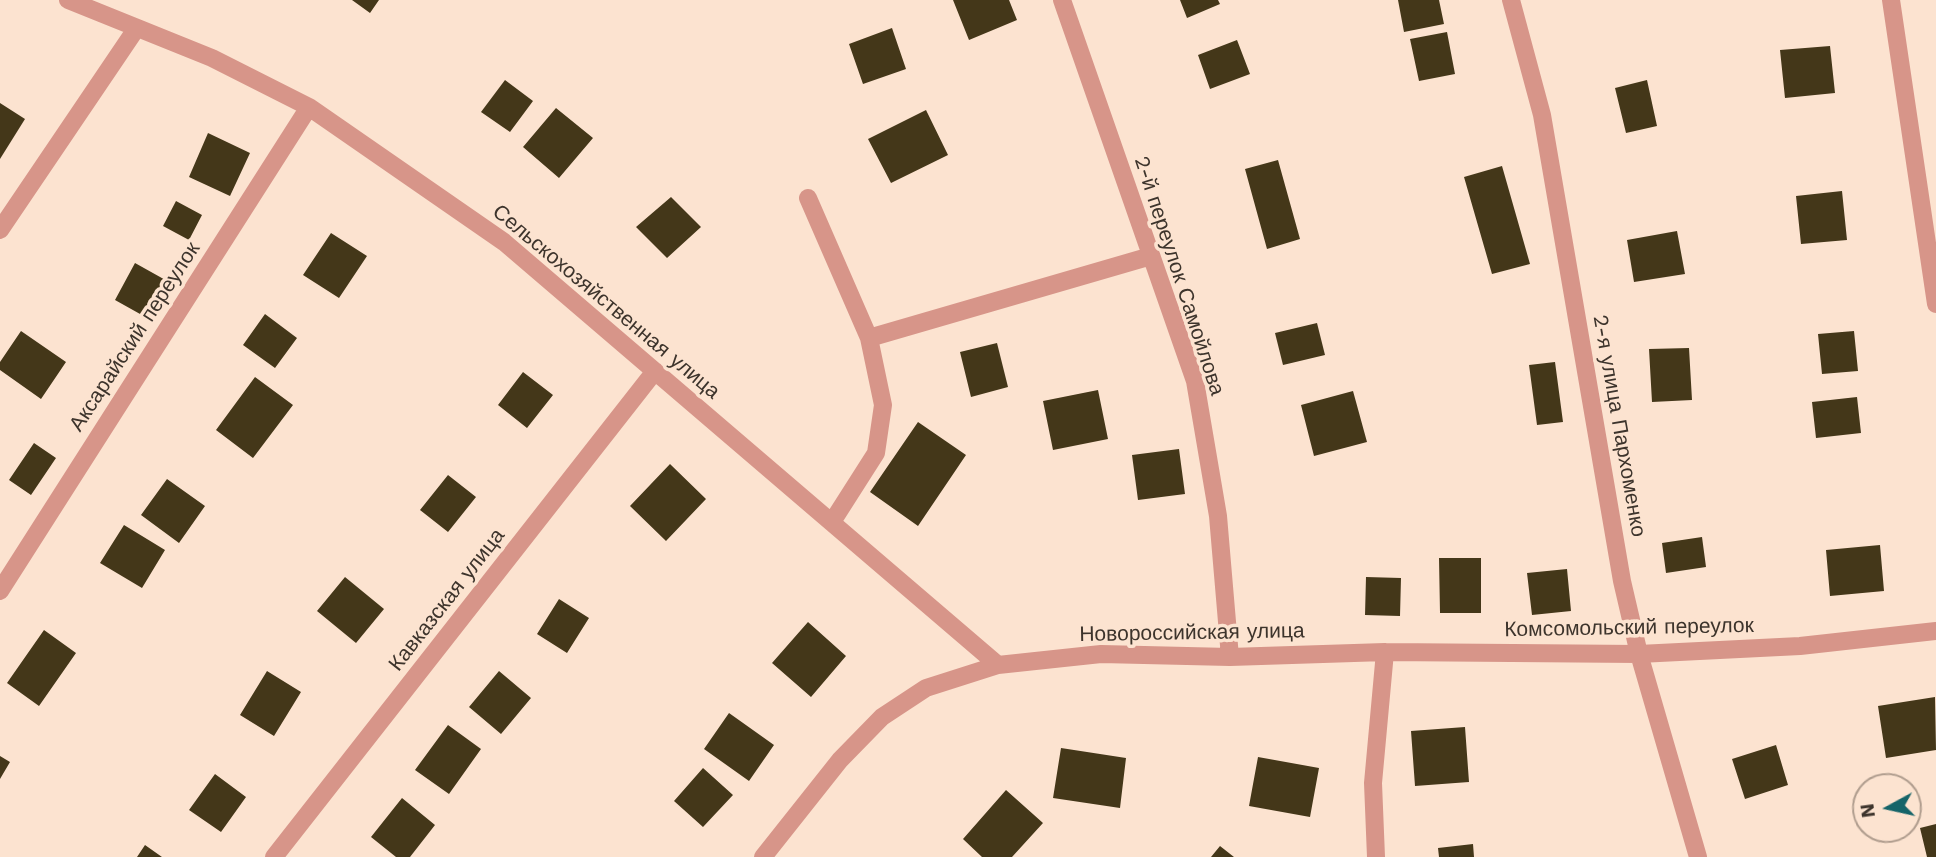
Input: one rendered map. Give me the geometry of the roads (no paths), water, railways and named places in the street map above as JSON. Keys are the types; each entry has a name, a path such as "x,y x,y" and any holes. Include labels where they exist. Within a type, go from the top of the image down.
{"street":[{"name":"Сельскохозяйственная улица","path":"68,0 212,58 309,107 505,242 998,665"},
{"name":"2-й переулок Самойлова","path":"1062,0 1195,381 1217,516 1230,657"},
{"name":"2-я улица Пархоменко","path":"1511,0 1542,115 1622,581 1639,654 1698,857"},
{"path":"1891,0 1936,304"},
{"path":"0,230 136,29"},
{"name":"Аксарайский переулок","path":"0,591 309,107"},
{"path":"808,198 869,338 883,405 876,453 832,522"},
{"path":"869,338 1152,256"},
{"name":"Кавказская улица","path":"274,857 655,371"},
{"name":"Комсомольский переулок","path":"1321,654 1639,654 1800,646 1936,631"},
{"path":"1376,857 1373,783 1385,652"},
{"name":"Новороссийская улица","path":"763,857 840,760 882,717 926,688 998,665 1101,654 1230,657 1321,654"}]}
